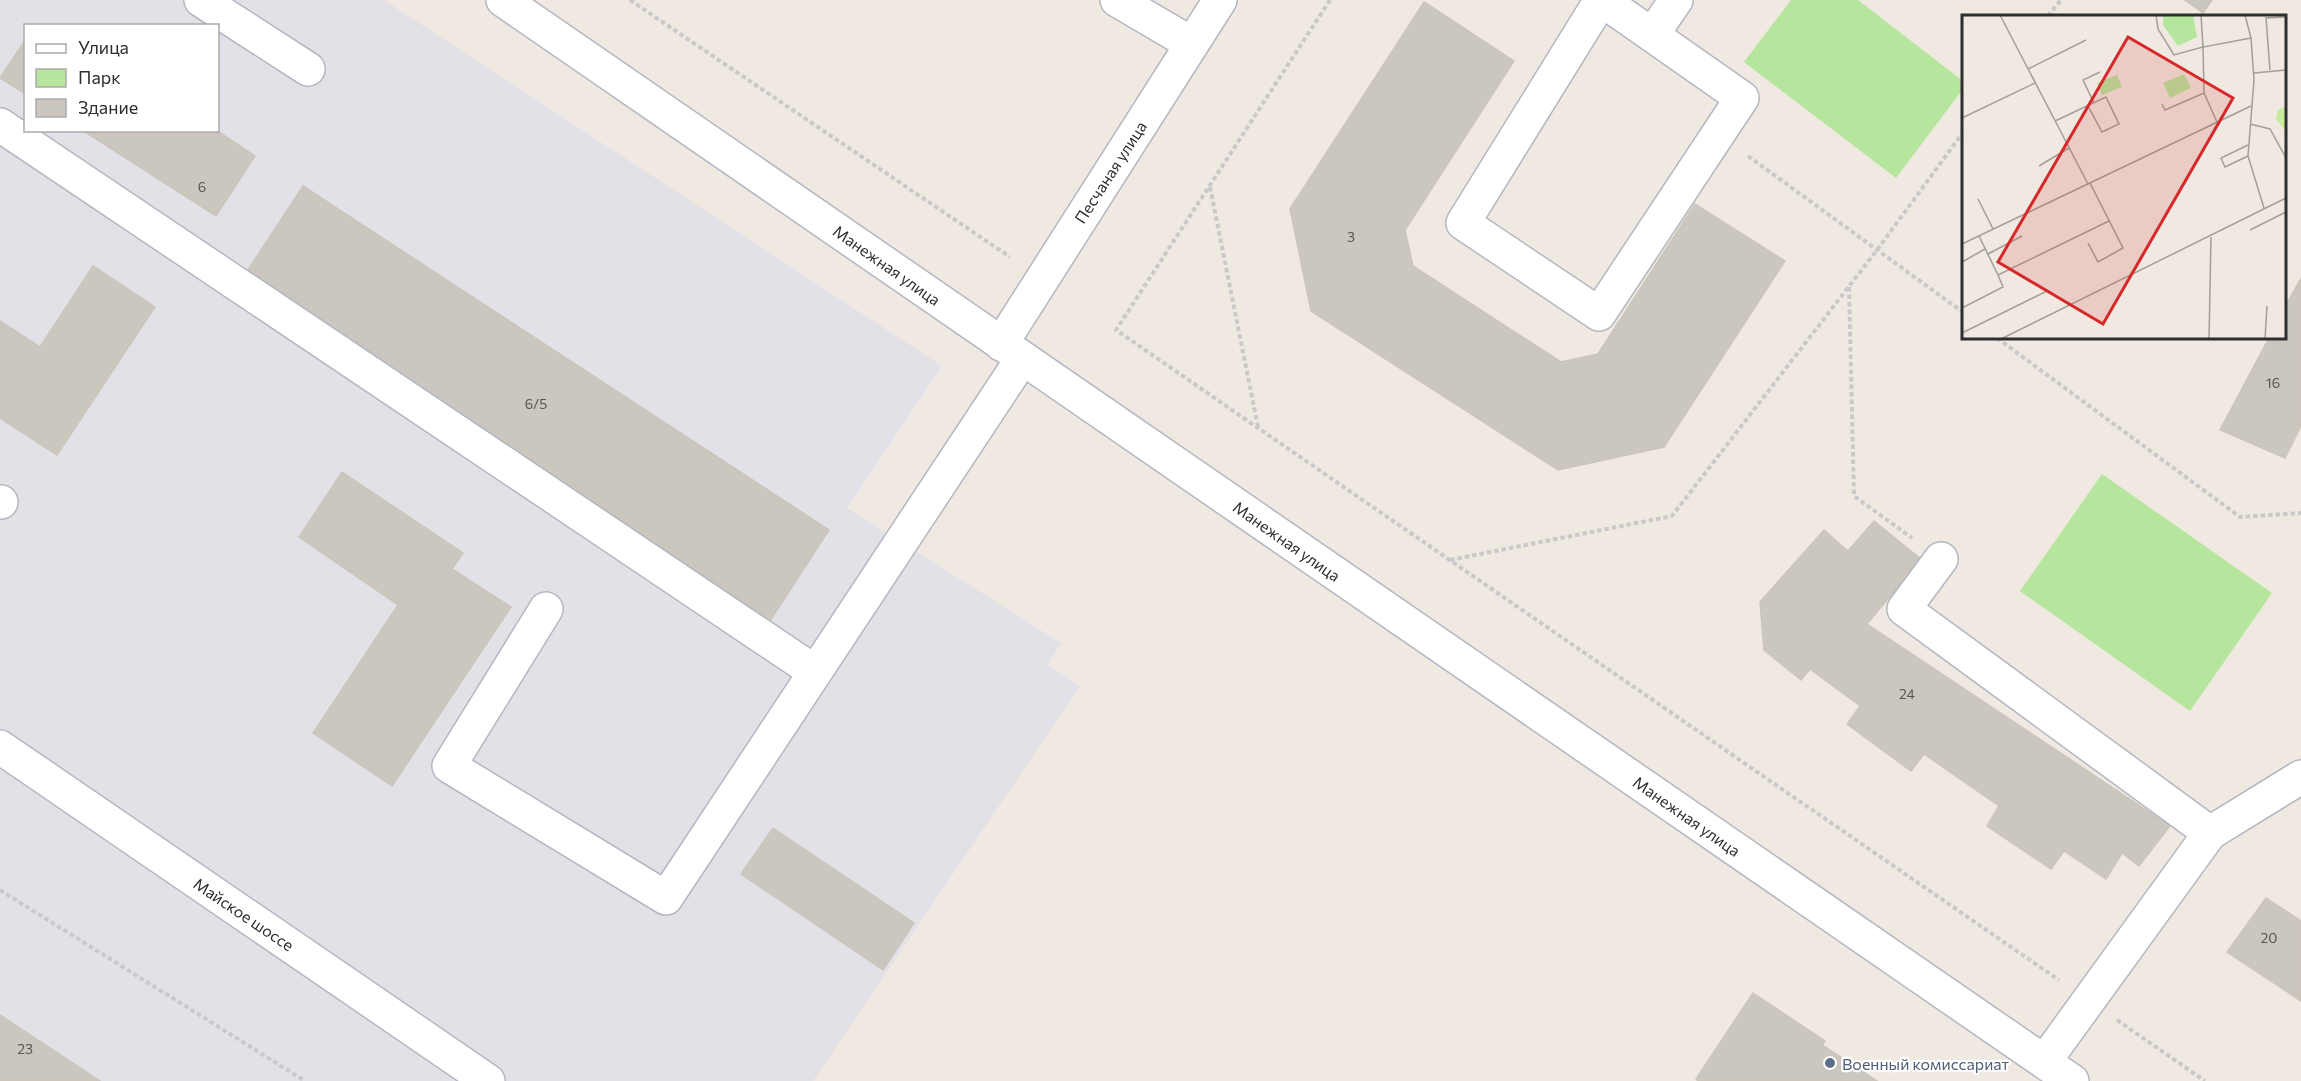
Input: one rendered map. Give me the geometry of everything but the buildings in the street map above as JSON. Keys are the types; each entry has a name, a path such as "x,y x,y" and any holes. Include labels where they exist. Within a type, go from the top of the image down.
{"street":[{"path":"201,0 308,69"},
{"name":"Манежная улица","path":"503,0 2072,1081"},
{"path":"1117,0 1192,44"},
{"name":"Песчаная улица","path":"546,609 449,766 666,898 815,672 1012,351 1220,0"},
{"path":"1602,0 1742,98 1599,314 1463,223 1602,0"},
{"path":"1652,34 1676,0"},
{"path":"0,125 815,672"},
{"path":"1941,559 1904,609 2210,833"},
{"name":"Майское шоссе","path":"0,747 488,1081"},
{"path":"2044,1062 2210,833 2301,777"}],"path":[{"path":"630,0 1010,257"},
{"path":"1330,0 1116,330 2205,1081"},
{"path":"2049,15 2061,0"},
{"path":"1718,134 1962,312"},
{"path":"1449,560 1672,516 1877,250 1962,134"},
{"path":"1210,186 1258,428"},
{"path":"1849,286 1854,496 1941,559"},
{"path":"1998,339 2240,517 2301,513"},
{"path":"0,890 305,1081"}],"shaded area":[{"path":"0,0 384,0 942,366 847,508 1061,643 1048,665 1080,686 813,1081 0,1081"}],"green space":[{"path":"1791,0 1858,0 1962,80 1962,90 1896,178 1744,62"},
{"path":"2102,474 2272,593 2190,711 2020,591"}],"place":[{"name":"Военный комиссариат","path":"1830,1063"}]}
